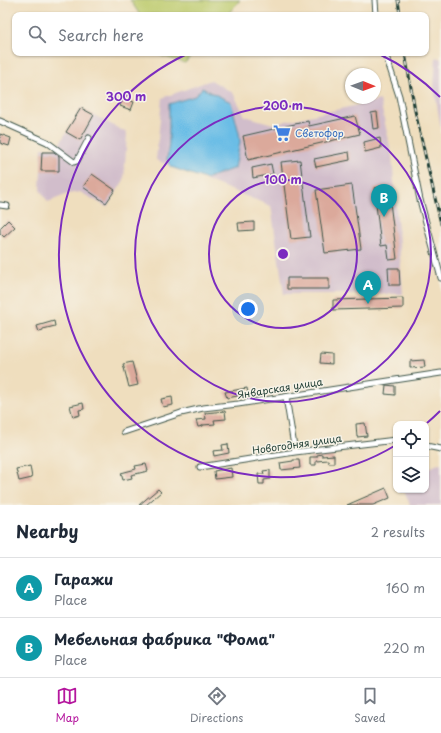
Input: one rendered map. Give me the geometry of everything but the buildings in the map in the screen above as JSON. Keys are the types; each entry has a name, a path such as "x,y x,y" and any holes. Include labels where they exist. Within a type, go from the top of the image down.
{"street":[{"path":"375,0 376,12"},
{"path":"386,56 399,96 420,200 441,278"},
{"path":"0,121 47,142 74,162 77,161 89,138"},
{"path":"0,205 7,206"},
{"name":"Январская улица","path":"124,432 181,413 203,408 441,373"},
{"path":"286,397 295,452"},
{"name":"Новогодняя улица","path":"200,467 295,452 393,440"},
{"path":"429,447 441,449"}],"shaded area":[{"path":"436,57 441,59 441,129 434,87"},
{"path":"211,80 233,93 245,116 273,124 362,104 381,104 392,156 403,294 284,294 271,206 156,160 162,98"},
{"path":"81,108 127,133 124,180 107,207 80,192 68,194 48,202 40,190 42,148 57,148"},
{"path":"441,463 441,505 410,505 405,493 429,493 429,468"}],"green space":[{"path":"130,0 240,0 230,12 138,12"},
{"path":"163,56 191,56 185,63"}],"water":[{"path":"202,88 231,102 240,142 235,168 205,179 171,167 167,160 169,143 169,104 195,96"}],"railway":[{"path":"398,0 400,12"},
{"path":"406,56 415,111 441,224"}],"place":[{"name":"Светофор","path":"282,133"},
{"name":"Мебельная фабрика \"Фома\"","path":"384,217"},
{"name":"Гаражи","path":"368,304"}]}
